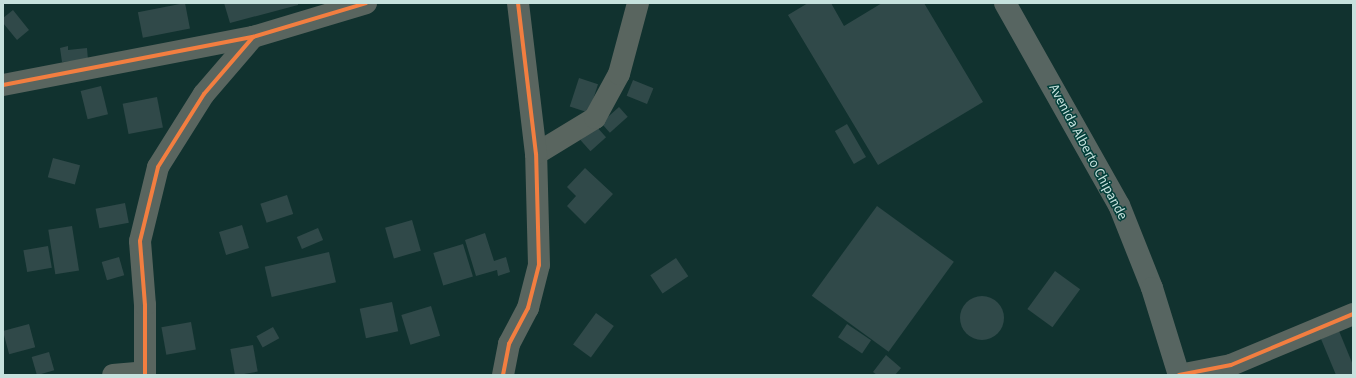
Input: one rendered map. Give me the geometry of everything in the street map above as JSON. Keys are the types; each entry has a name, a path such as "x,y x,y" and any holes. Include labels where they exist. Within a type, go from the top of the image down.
{"main road":[{"name":"Avenida Alberto Chipande","path":"1012,4 1119,205 1152,288 1179,375"}],"street":[{"path":"3,85 253,37 366,3"},
{"path":"504,375 509,344 528,308 539,265 536,154 518,3"},
{"path":"536,154 595,118 619,74 638,3"},
{"path":"113,375 145,373 145,305 140,241 158,167 204,94 253,37"},
{"path":"1179,375 1231,365 1353,314"}],"building":[{"path":"185,3 190,29 143,38 138,12"},
{"path":"224,3 298,3 298,5 230,23"},
{"path":"808,3 831,3 844,26 882,3 924,3 983,102 878,165 788,15"},
{"path":"13,10 29,30 17,40 3,23 3,18"},
{"path":"68,46 68,50 87,48 88,60 62,62 60,48"},
{"path":"579,78 598,84 589,113 570,107"},
{"path":"633,80 653,88 647,104 627,96"},
{"path":"101,86 108,114 88,119 81,91"},
{"path":"157,97 163,127 129,134 123,104"},
{"path":"619,107 628,117 610,133 601,123"},
{"path":"847,124 866,157 854,164 835,131"},
{"path":"596,126 606,137 590,151 580,140"},
{"path":"53,158 80,165 75,185 48,177"},
{"path":"585,168 613,194 585,224 567,206 576,196 567,187"},
{"path":"287,195 293,214 267,223 260,204"},
{"path":"125,203 129,223 99,228 96,209"},
{"path":"877,206 954,262 889,352 812,296"},
{"path":"412,220 421,251 394,258 385,228"},
{"path":"242,225 249,248 226,255 219,232"},
{"path":"72,226 79,270 55,274 48,230"},
{"path":"318,228 323,240 302,249 297,237"},
{"path":"485,233 494,261 506,257 510,272 498,276 497,270 476,276 465,240"},
{"path":"463,244 473,277 443,286 433,253"},
{"path":"48,246 52,268 27,272 23,250"},
{"path":"329,252 336,282 272,297 265,267"},
{"path":"119,257 124,275 107,280 102,262"},
{"path":"676,258 688,276 663,294 650,275"},
{"path":"1055,271 1080,289 1052,327 1027,309"},
{"path":"978,296 986,296 991,297 998,302 1003,309 1003,327 998,334 991,339 978,340 970,337 963,330 960,322 960,314 963,306 970,299"},
{"path":"392,302 398,331 366,338 360,309"},
{"path":"431,306 440,336 410,345 401,315"},
{"path":"596,313 614,326 591,357 573,345"},
{"path":"191,322 196,350 166,355 161,327"},
{"path":"29,324 35,347 9,354 3,331"},
{"path":"847,324 871,340 862,353 838,337"},
{"path":"273,327 279,338 263,348 256,336"},
{"path":"1339,331 1353,365 1353,375 1336,375 1321,339"},
{"path":"253,345 258,372 235,375 230,349"},
{"path":"49,352 54,370 37,375 32,357"},
{"path":"886,355 901,368 895,375 877,375 873,372"}],"cycle path":[{"path":"3,85 253,37 366,3"},
{"path":"503,375 509,344 528,308 539,265 536,154 518,3"},
{"path":"145,375 145,305 140,241 158,167 204,94 253,37"},
{"path":"1179,375 1231,365 1353,314"}]}
